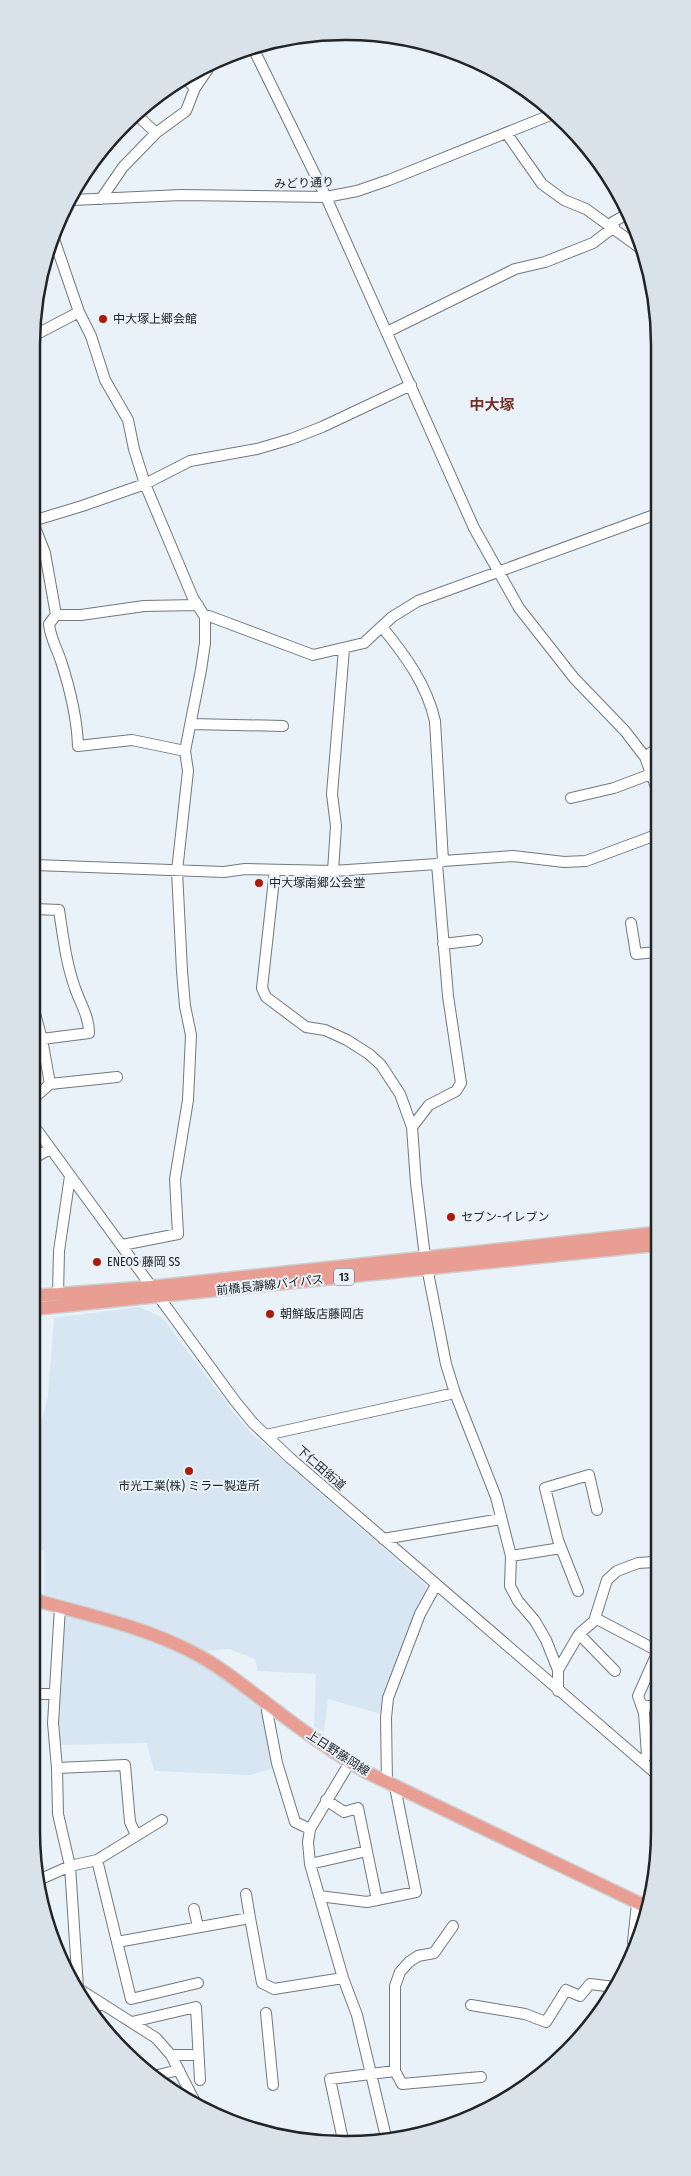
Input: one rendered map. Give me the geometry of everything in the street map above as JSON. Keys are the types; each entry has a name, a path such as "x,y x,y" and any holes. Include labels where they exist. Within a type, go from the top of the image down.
{"main road":[{"name":"前橋長瀞線バイパス","path":"40,1308 159,1298 651,1234"},
{"name":"前橋長瀞線バイパス","path":"40,1295 427,1262 651,1245"},
{"name":"上日野藤岡線","path":"40,1601 128,1626 175,1644 212,1663 350,1762 391,1785 451,1812 642,1905"}],"street":[{"path":"256,53 326,197 474,528 500,571 519,608 574,678 625,731 645,757 651,774 614,788 571,798"},
{"path":"101,199 123,167 156,133 186,111 195,88 204,75"},
{"path":"190,83 195,88"},
{"name":"みどり通り","path":"77,200 181,195 326,197 357,191 507,134 547,116"},
{"path":"141,118 156,133"},
{"path":"507,134 542,184 564,200 586,209 614,227 633,243"},
{"path":"614,227 612,222 622,216"},
{"path":"387,332 516,270 545,262 593,242 614,227"},
{"path":"56,246 79,312 91,336 105,380 128,420 134,449 145,484 205,617 205,644 185,751 188,771 177,871 182,971 185,1006 191,1035 188,1100 175,1179 178,1234 122,1245"},
{"path":"41,332 79,312"},
{"path":"40,519 145,484 190,461 257,449 291,439 322,427 411,385"},
{"path":"205,617 209,616 313,655 344,649 364,643 392,617 418,601 651,516"},
{"path":"40,542 56,614 49,624 49,632 59,656 74,706 78,746 132,740 185,751"},
{"path":"56,614 81,615 144,606 198,605"},
{"path":"382,628 404,654 430,702 435,720 443,944 448,996 461,1083 456,1091 429,1105 412,1127"},
{"path":"334,871 336,826 332,794 339,691 344,649"},
{"path":"191,724 282,726"},
{"path":"645,757 651,753"},
{"path":"40,865 177,871 334,871 513,856 564,862 586,861 651,837"},
{"path":"274,870 262,988 266,997 306,1027 325,1030 347,1040 381,1065 400,1094 412,1127 416,1183 427,1262 446,1364 455,1392 493,1488 511,1556 510,1586 518,1601 535,1621 542,1634 558,1670 558,1691"},
{"path":"40,909 59,910 64,948 75,989 89,1025 89,1033 42,1039"},
{"path":"631,923 636,954 651,952"},
{"path":"443,944 477,940"},
{"path":"40,1032 50,1084"},
{"path":"40,1093 50,1084 116,1077"},
{"name":"下仁田街道","path":"40,1135 235,1401 266,1435 558,1691 651,1769"},
{"path":"40,1155 50,1149"},
{"path":"58,1294 59,1251 70,1176"},
{"path":"266,1435 455,1392"},
{"path":"578,1591 561,1548 546,1488 589,1475 597,1510"},
{"path":"383,1539 501,1519"},
{"path":"511,1556 561,1548"},
{"path":"558,1670 579,1634 594,1621 607,1580 617,1571 638,1564 651,1562"},
{"path":"319,1896 367,1902 416,1892 391,1785 386,1718 388,1698 420,1614 436,1585"},
{"path":"60,1607 53,1723 57,1768 58,1814 70,1866 78,1978"},
{"path":"595,1618 651,1647"},
{"path":"579,1634 616,1671"},
{"path":"642,1761 647,1755 644,1712 638,1696 651,1667"},
{"path":"40,1694 54,1694"},
{"path":"641,1705 651,1707"},
{"path":"270,1706 267,1711 277,1762 294,1822 310,1829"},
{"path":"350,1762 310,1829 308,1842 310,1864 343,1978 357,2015 385,2133"},
{"path":"57,1768 125,1765 130,1822 136,1835"},
{"path":"326,1800 344,1812 358,1808 377,1900"},
{"path":"44,1878 70,1866 97,1860 162,1820"},
{"path":"310,1864 367,1851"},
{"path":"97,1860 131,1999 198,1983"},
{"path":"246,1894 262,1983 274,1989 343,1978"},
{"path":"194,1909 198,1927"},
{"path":"117,1942 250,1918"},
{"path":"453,1926 434,1953 418,1956 400,1972 396,1986 395,2071 402,2084 482,2078"},
{"path":"471,2005 525,2014 546,2022 566,1990 580,1996 590,1984 608,1986"},
{"path":"88,1994 156,2038 171,2055 191,2094"},
{"path":"96,2006 103,2004"},
{"path":"132,2022 196,2007 200,2080"},
{"path":"266,2013 273,2085"},
{"path":"171,2055 198,2055"},
{"path":"162,2074 179,2070"},
{"path":"342,2136 330,2079 395,2071"}],"shaded area":[{"path":"139,1307 162,1317 234,1413 253,1435 425,1584 427,1590 384,1698 381,1714 328,1699 324,1733 314,1726 316,1674 258,1671 255,1659 229,1649 203,1651 171,1634 44,1594 44,1551 40,1550 40,1422 48,1396 54,1318"},
{"path":"63,1613 165,1645 207,1669 260,1704 274,1768 250,1775 154,1771 147,1743 58,1745 57,1720"}],"place":[{"name":"中大塚上郷会館","path":"103,319"},
{"name":"中大塚南郷公会堂","path":"259,883"},
{"name":"セブン-イレブン","path":"451,1217"},
{"name":"ENEOS 藤岡 SS","path":"97,1262"},
{"name":"朝鮮飯店藤岡店","path":"270,1314"},
{"name":"市光工業(株) ミラー製造所","path":"189,1471"}],"district":[{"name":"中大塚","path":"492,405"}]}
